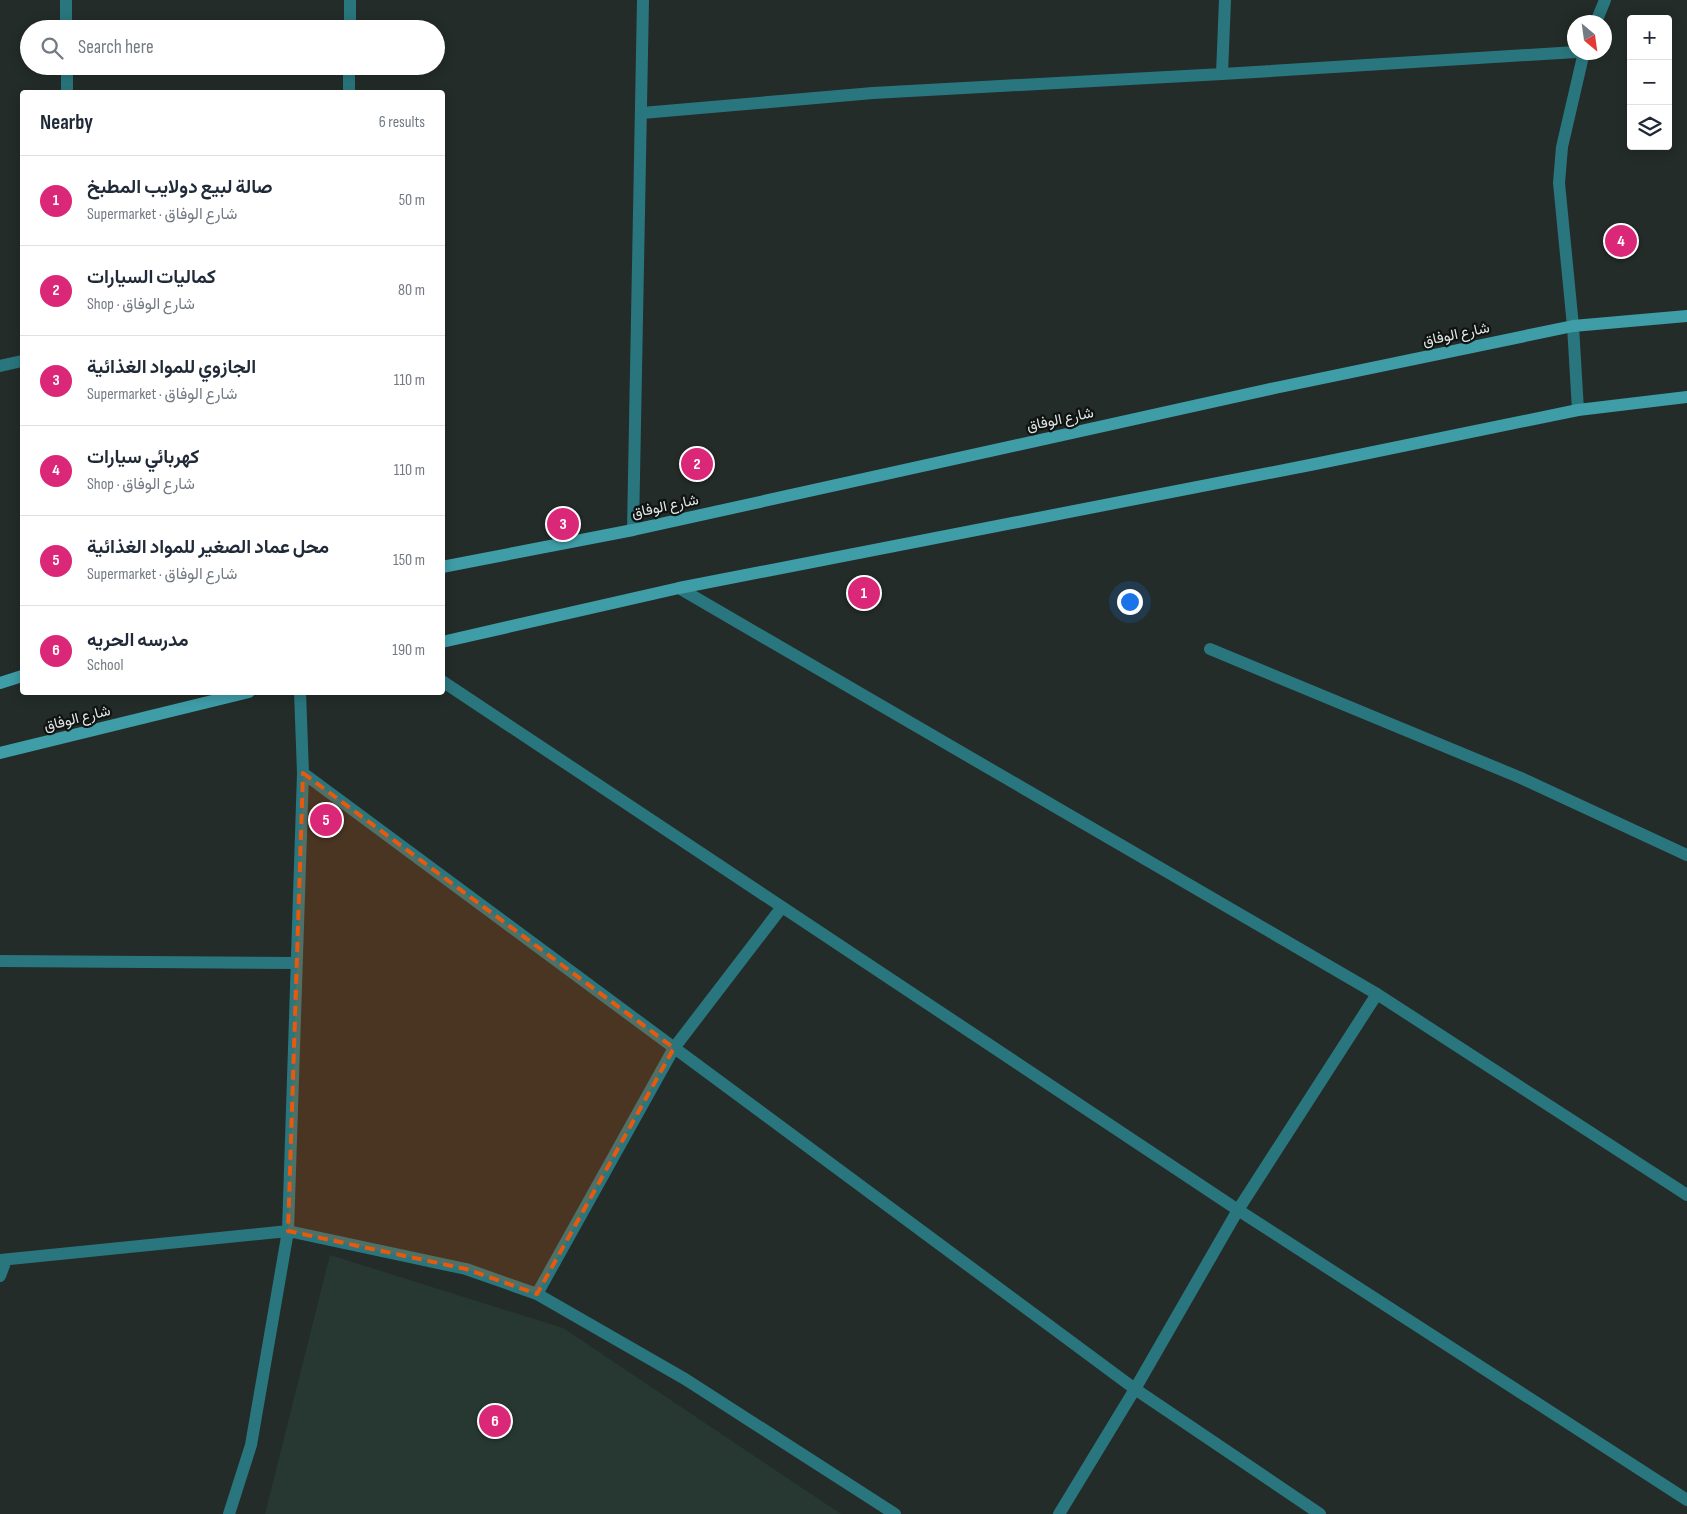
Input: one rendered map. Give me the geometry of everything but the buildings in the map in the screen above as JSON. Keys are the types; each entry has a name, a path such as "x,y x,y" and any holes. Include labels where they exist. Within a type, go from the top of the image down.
{"street":[{"path":"66,0 66,20"},
{"path":"350,0 350,20"},
{"path":"633,530 643,0"},
{"path":"1222,74 1225,0"},
{"path":"1599,15 1605,0"},
{"path":"642,113 873,93 1567,53"},
{"path":"1578,410 1573,326 1560,183 1562,147 1582,60"},
{"path":"66,75 67,90"},
{"path":"349,75 349,90"},
{"name":"شارع الوفاق","path":"445,566 633,530 1275,388 1573,326 1687,316"},
{"path":"0,366 20,362"},
{"path":"445,641 679,588 1305,466 1578,410 1687,397"},
{"path":"679,588 1377,994 1687,1195"},
{"path":"1210,649 1521,778 1687,855"},
{"path":"0,683 20,677"},
{"path":"445,683 1238,1210 1687,1500"},
{"name":"شارع الوفاق","path":"0,753 237,695"},
{"path":"229,1514 251,1445 288,1231 302,773 300,695"},
{"path":"302,773 1135,1389 1320,1514"},
{"path":"537,1294 674,1048 782,907"},
{"path":"0,962 297,963"},
{"path":"1059,1514 1135,1389 1238,1210 1377,994"},
{"path":"0,1276 3,1260 288,1231 466,1270 537,1294 685,1380 896,1514"}],"highlighted area":[{"path":"303,773 674,1048 537,1294 466,1269 288,1231"}],"shaded area":[{"path":"330,1255 563,1328 841,1514 265,1514"}],"place":[{"name":"كهربائي سيارات","path":"1621,241"},
{"name":"كماليات السيارات","path":"697,464"},
{"name":"الجازوي للمواد الغذائية","path":"563,524"},
{"name":"صالة لبيع دولايب المطبخ","path":"864,593"},
{"name":"محل عماد الصغير للمواد الغذائية","path":"326,820"},
{"name":"مدرسه الحريه","path":"495,1421"}]}
